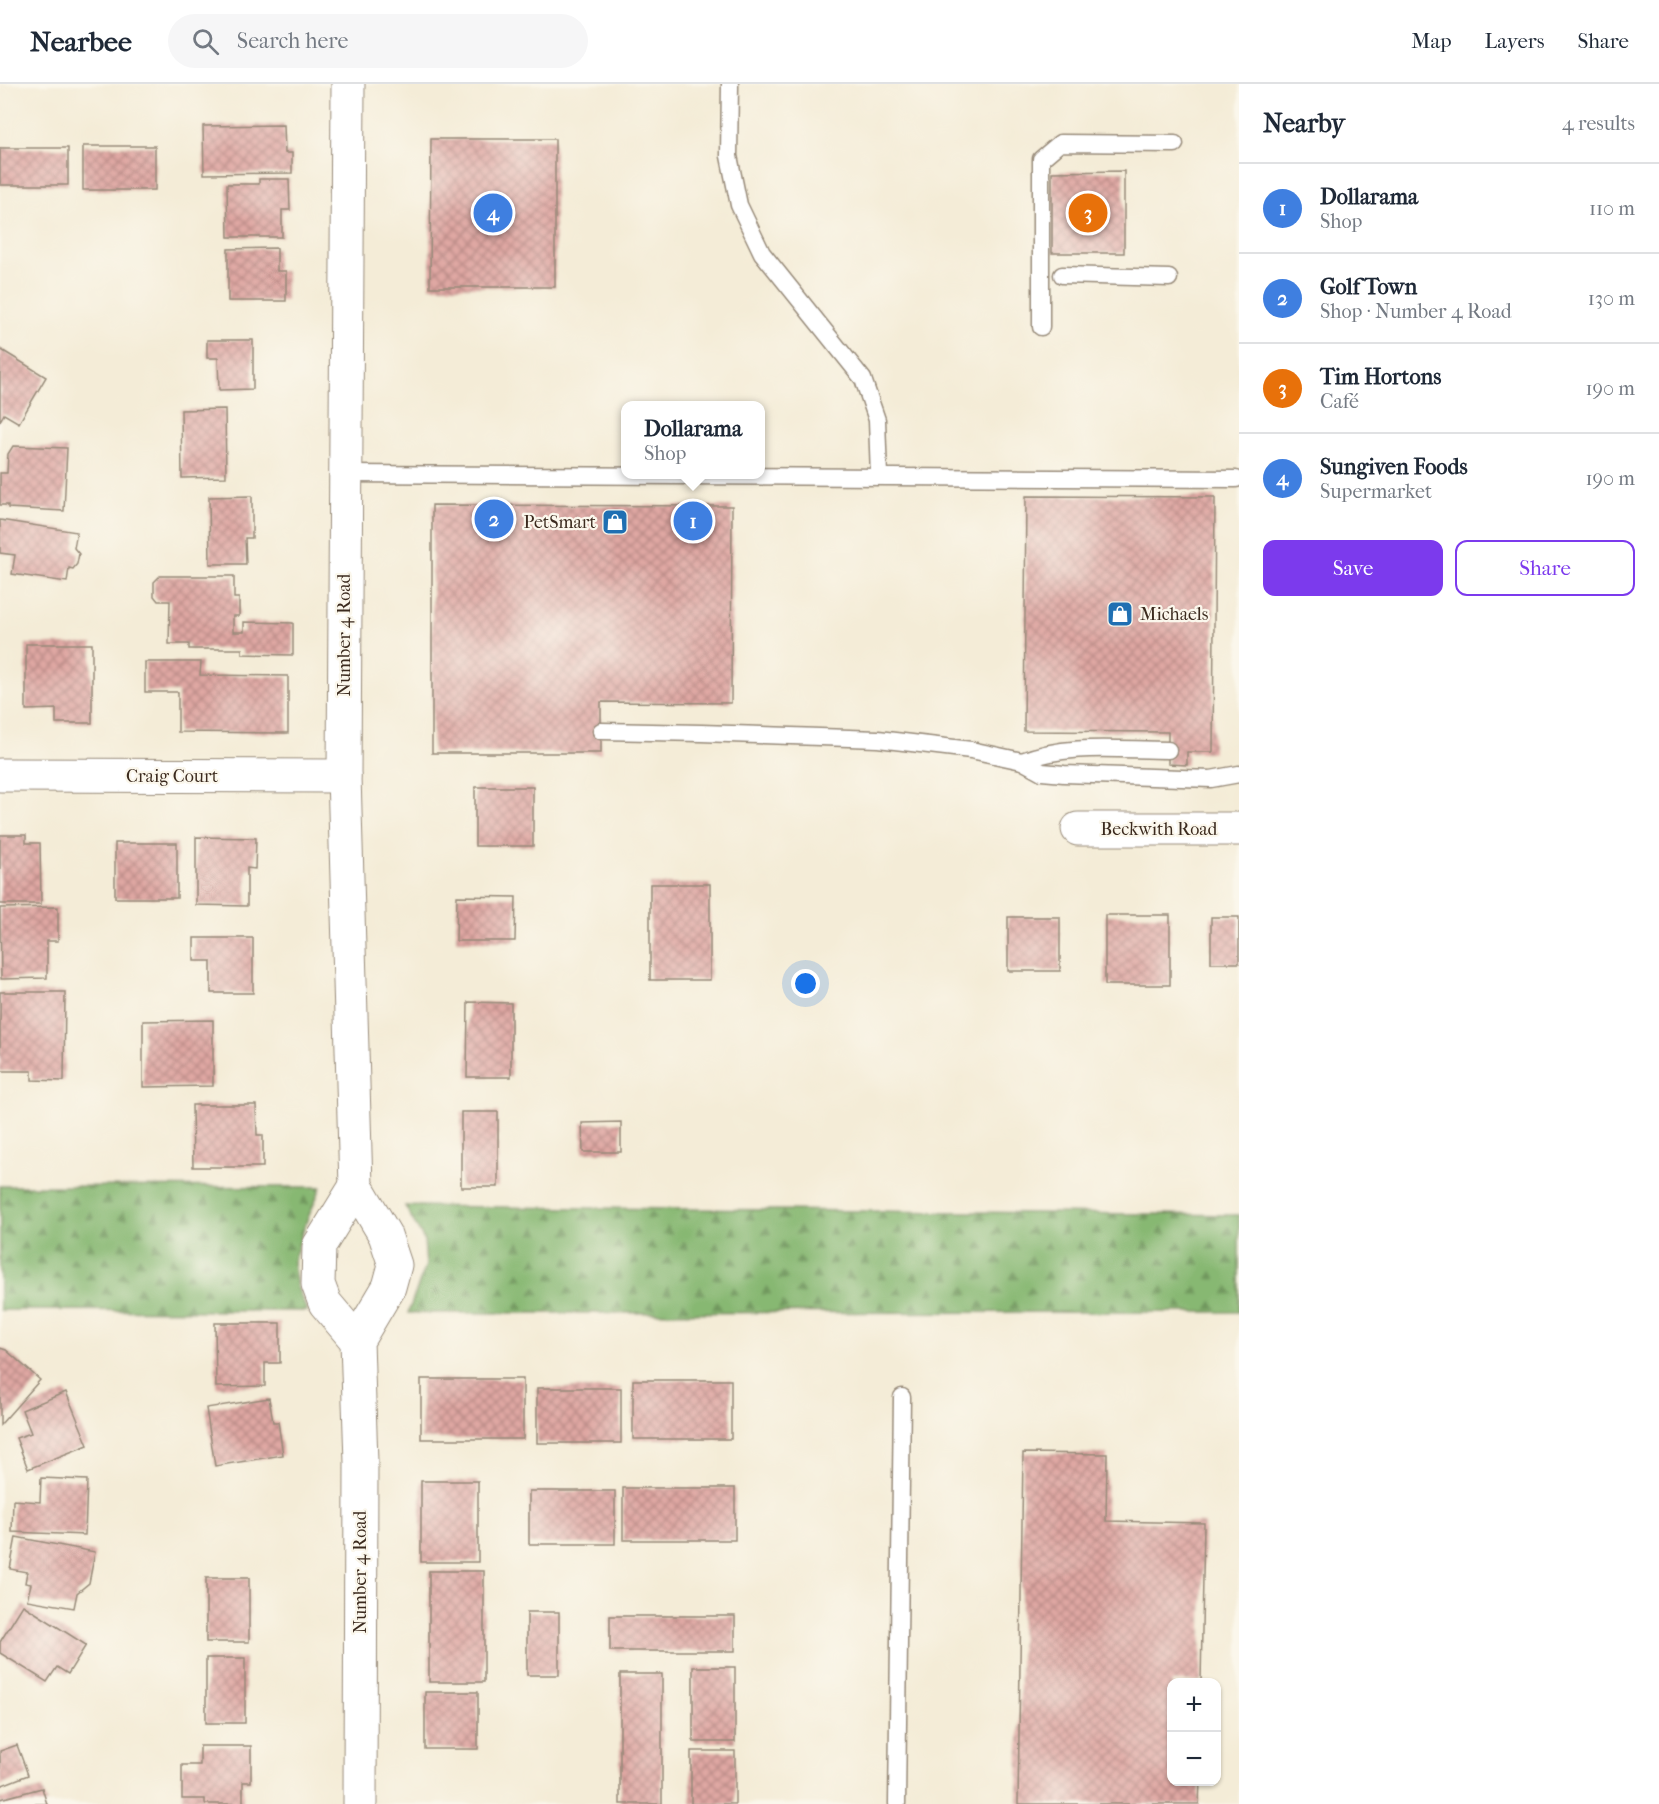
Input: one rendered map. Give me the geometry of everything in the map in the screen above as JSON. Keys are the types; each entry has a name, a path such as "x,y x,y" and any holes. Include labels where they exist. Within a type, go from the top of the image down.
{"street":[{"name":"Number 4 Road","path":"348,84 344,776 356,1186 385,1235 395,1265 389,1287 357,1341 361,1462 360,1804"},
{"name":"Craig Court","path":"0,775 344,776"},
{"name":"Beckwith Road","path":"1078,830 1239,830"},
{"path":"356,1186 319,1246 318,1284 325,1304 357,1341"}],"lane":[{"path":"730,84 729,156 739,206 762,253 864,379 877,420 879,476"},
{"path":"1041,327 1041,159 1059,143 1175,144"},
{"path":"1062,275 1169,278"},
{"path":"345,474 621,475"},
{"path":"765,476 1236,479"},
{"path":"601,731 879,739 971,750 1023,761 1042,772 1064,774 1211,779 1239,774"},
{"path":"1023,761 1039,754 1067,750 1168,750"},
{"path":"897,1804 902,1397"}],"green space":[{"path":"0,1186 321,1187 293,1262 297,1287 307,1311 0,1310"},
{"path":"405,1206 1239,1215 1239,1312 408,1313 426,1265 424,1240"}],"building":[{"path":"284,125 285,153 292,153 292,173 204,174 203,126"},
{"path":"431,139 555,139 555,287 430,287"},
{"path":"83,146 155,146 155,190 83,190"},
{"path":"0,148 68,148 68,185 0,185"},
{"path":"1124,171 1124,253 1052,253 1052,172"},
{"path":"259,179 289,179 290,210 282,210 282,237 228,237 227,184 259,184"},
{"path":"277,248 277,271 286,271 286,301 228,301 228,249"},
{"path":"207,340 253,340 253,389 219,390 218,358 207,358"},
{"path":"0,349 46,377 19,423 4,414 0,421"},
{"path":"225,409 226,477 182,478 181,410"},
{"path":"13,446 67,448 64,511 8,508 8,505 0,505 0,473 7,473 8,454"},
{"path":"252,496 252,538 245,538 246,564 210,564 209,497"},
{"name":"Michaels","path":"1026,496 1215,497 1213,752 1187,752 1187,765 1168,764 1168,732 1024,731"},
{"path":"432,505 732,506 731,703 601,702 601,753 432,753"},
{"path":"0,520 77,532 74,548 79,554 77,564 73,569 69,568 67,582 12,574 15,555 0,553"},
{"path":"160,576 234,576 234,598 239,598 239,616 233,616 233,632 244,632 244,622 293,623 293,655 242,654 242,649 189,649 189,644 169,644 170,601 158,601 154,596 154,582"},
{"path":"26,644 92,644 92,723 56,723 56,709 26,710"},
{"path":"145,662 201,662 200,675 288,676 288,733 178,732 178,692 145,692"},
{"path":"475,787 533,787 533,846 475,846"},
{"path":"0,835 26,835 26,843 40,843 41,904 0,904"},
{"path":"196,837 256,838 255,869 247,868 247,906 196,905"},
{"path":"115,843 177,843 177,898 115,898"},
{"path":"650,884 710,884 710,980 650,980"},
{"path":"457,896 516,897 515,941 456,941"},
{"path":"58,907 58,941 47,941 47,978 1,979 0,908"},
{"path":"1105,915 1170,915 1170,985 1105,985"},
{"path":"1008,917 1060,917 1060,971 1008,971"},
{"path":"1211,917 1239,917 1239,963 1211,963"},
{"path":"194,938 253,938 253,993 211,993 211,961 194,961"},
{"path":"0,992 65,992 64,1081 32,1080 32,1071 0,1071"},
{"path":"468,1002 511,1003 511,1077 467,1077"},
{"path":"213,1020 213,1086 143,1087 143,1021"},
{"path":"192,1105 256,1105 257,1135 263,1135 263,1167 193,1167"},
{"path":"461,1112 498,1112 498,1187 461,1187"},
{"path":"621,1122 621,1152 583,1152 582,1123"},
{"path":"215,1323 280,1323 280,1363 265,1363 265,1386 216,1387"},
{"path":"0,1348 6,1350 40,1380 0,1425"},
{"path":"421,1379 523,1379 523,1439 421,1439"},
{"path":"633,1380 731,1380 731,1439 633,1439"},
{"path":"537,1388 621,1388 621,1443 537,1443"},
{"path":"66,1392 88,1445 28,1469 16,1438 31,1433 22,1410"},
{"path":"269,1398 273,1422 278,1422 283,1455 215,1466 206,1408"},
{"path":"1023,1453 1107,1454 1106,1521 1204,1523 1201,1678 1167,1678 1167,1786 1200,1786 1199,1804 1018,1804"},
{"path":"41,1478 87,1480 85,1535 12,1532 13,1500 40,1502"},
{"path":"421,1481 478,1481 478,1562 421,1562"},
{"path":"623,1488 735,1488 735,1540 623,1540"},
{"path":"529,1491 615,1491 615,1544 529,1544"},
{"path":"16,1537 95,1552 89,1583 77,1593 74,1608 27,1600 31,1584 25,1583 27,1572 10,1569"},
{"path":"429,1571 484,1571 484,1682 429,1682"},
{"path":"206,1578 249,1578 249,1642 206,1642"},
{"path":"23,1605 86,1645 68,1674 57,1667 47,1682 0,1653 0,1642"},
{"path":"527,1612 559,1612 559,1675 527,1675"},
{"path":"610,1616 735,1616 735,1651 610,1651"},
{"path":"206,1658 245,1658 245,1723 206,1723"},
{"path":"693,1667 735,1667 735,1742 693,1742"},
{"path":"620,1674 662,1674 662,1804 620,1804"},
{"path":"425,1692 478,1692 478,1749 425,1749"},
{"path":"17,1745 28,1775 0,1786 0,1751"},
{"path":"200,1746 251,1746 251,1782 243,1782 243,1804 205,1804 205,1799 182,1799 182,1765 200,1765"},
{"path":"691,1751 735,1751 735,1804 691,1804"},
{"path":"42,1788 47,1804 0,1804 0,1799"}],"place":[{"name":"Sungiven Foods","path":"493,213"},
{"name":"Tim Hortons","path":"1088,213"},
{"name":"Golf Town","path":"494,519"},
{"name":"Dollarama","path":"693,521"},
{"name":"PetSmart","path":"615,522"},
{"name":"Michaels","path":"1120,614"}]}
